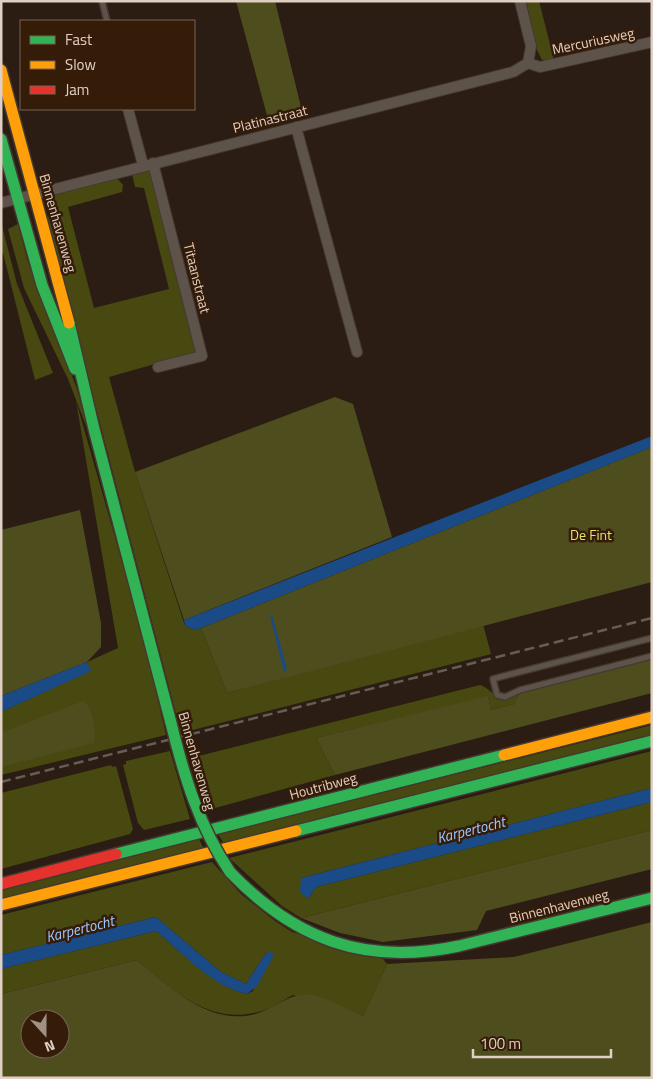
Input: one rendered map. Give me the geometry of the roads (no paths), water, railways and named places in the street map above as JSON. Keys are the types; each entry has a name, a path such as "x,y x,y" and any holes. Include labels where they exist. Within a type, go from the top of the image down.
{"main road":[{"name":"Binnenhavenweg","path":"1,70 33,195 59,280 80,359 84,386 186,784 206,836 230,872 262,904 300,930 343,947 383,953 416,954 452,948 652,898"},
{"name":"Binnenhavenweg","path":"1,139 46,298 71,362 84,386"},
{"name":"Houtribweg","path":"1,884 652,717"},
{"path":"1,905 652,741"}],"street":[{"path":"520,1 531,46 528,63"},
{"name":"Mercuriusweg","path":"528,63 540,67 652,42"},
{"name":"Platinastraat","path":"1,203 513,72 528,63"},
{"name":"Titaanstraat","path":"128,110 148,164 202,356 158,367"},
{"path":"296,127 357,352"}],"lane":[{"path":"102,1 107,20"},
{"path":"652,638 492,679 497,695 505,697 520,690 652,656"}],"water":[{"path":"652,436 652,447 196,630 185,626 184,620"},
{"path":"272,615 287,669 284,672 270,616"},
{"path":"87,662 91,671 1,712 1,696"},
{"path":"652,788 652,802 316,887 308,899 300,892 301,878"},
{"path":"156,917 221,972 246,984 266,953 271,952 274,955 257,986 247,994 221,984 198,968 156,931 1,969 1,955"}],"railway":[{"path":"1,782 652,618"}],"park label":[{"name":"De Fint","path":"591,535"}],"water label":[{"name":"Karpertocht","path":"471,830"},
{"name":"Karpertocht","path":"80,929"}]}
